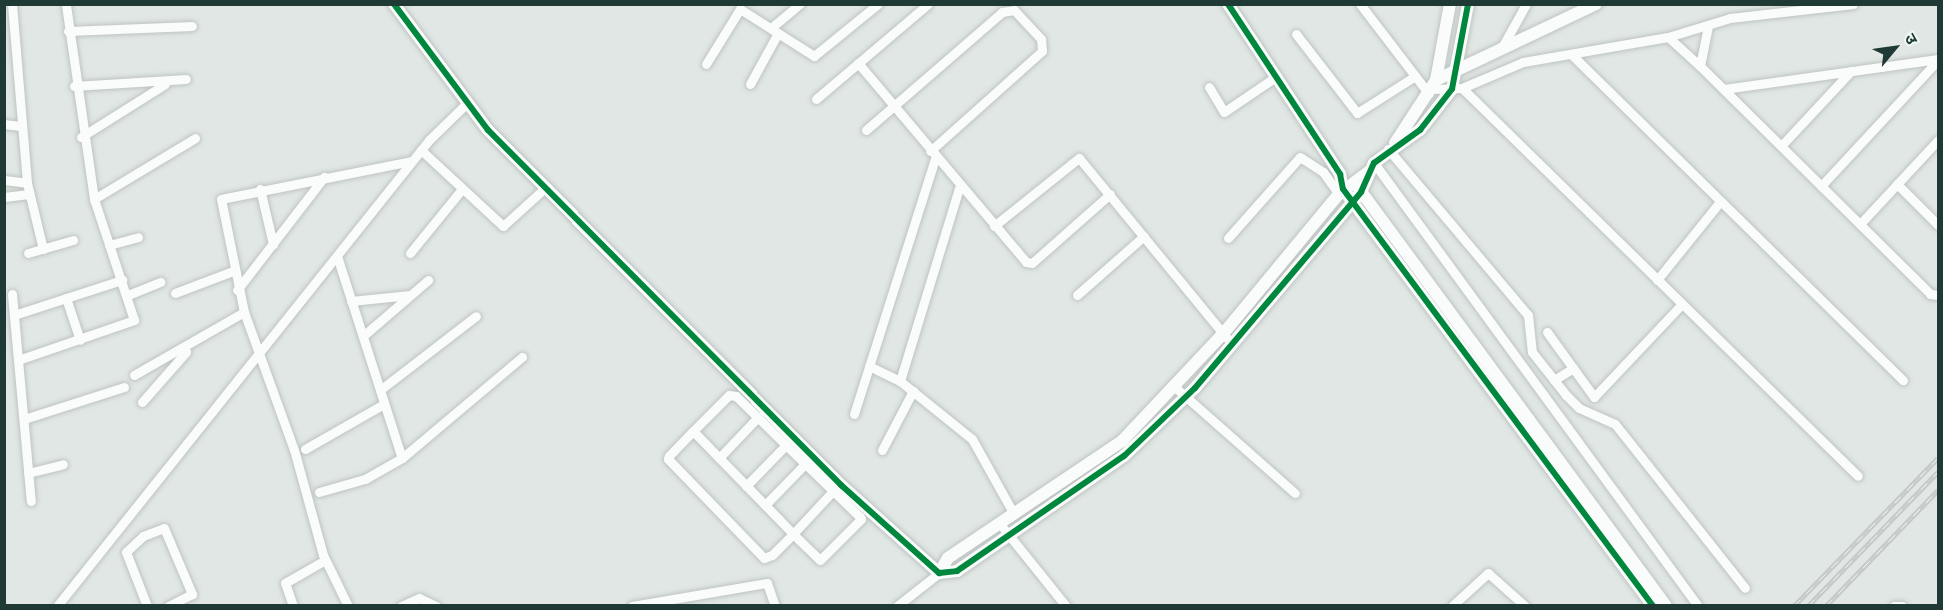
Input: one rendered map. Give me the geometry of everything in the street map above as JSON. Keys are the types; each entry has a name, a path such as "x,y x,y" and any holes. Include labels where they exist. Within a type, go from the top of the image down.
{"street":[{"path":"12,4 9,63 29,194 43,249"},
{"path":"18,360 133,322 128,295 93,199 81,137 66,4"},
{"path":"394,4 467,103 546,187 801,452 939,573 957,571 1130,451 1186,397 1233,346 1357,197 1371,167"},
{"path":"750,84 774,31 800,4"},
{"path":"706,64 737,12 749,7 774,31 814,56 878,4"},
{"path":"816,99 928,4"},
{"path":"1228,4 1277,76 1336,178 1357,197 1653,606"},
{"path":"1360,4 1415,76 1432,88 1457,88 1523,62 1668,38 1730,18 1853,4"},
{"path":"1432,88 1450,4"},
{"path":"1391,146 1420,130 1457,88 1468,4"},
{"path":"1501,50 1526,4"},
{"path":"897,606 939,573 948,558 1122,441 1223,334 1345,188 1371,167 1391,146 1432,88 1458,70 1596,4"},
{"path":"854,414 933,155 1042,51 1041,39 1014,10 1005,9 866,130"},
{"path":"68,32 192,26"},
{"path":"1700,66 1708,26"},
{"path":"1296,34 1357,113 1415,76"},
{"path":"1668,38 1724,89 1930,294 1938,295"},
{"path":"1572,55 1719,203 1903,380"},
{"path":"1724,89 1937,61"},
{"path":"1821,186 1937,61"},
{"path":"858,63 959,188 1032,263 1110,194"},
{"path":"1781,146 1851,72"},
{"path":"1209,87 1224,112 1277,76"},
{"path":"74,86 167,83 186,79"},
{"path":"81,137 167,83"},
{"path":"1457,88 1858,476"},
{"path":"57,606 128,520 412,161 467,103"},
{"path":"4,124 20,126"},
{"path":"93,199 195,138"},
{"path":"1860,224 1938,140"},
{"path":"1391,146 1527,315 1532,352 1552,378 1579,408 1615,424 1745,588"},
{"path":"421,150 503,226 546,187"},
{"path":"1228,238 1300,157 1336,178"},
{"path":"994,226 1076,158 1110,194 1233,346"},
{"path":"348,606 325,560 237,290 221,199 260,189 412,161"},
{"path":"1371,167 1537,386 1698,606"},
{"path":"237,290 324,177"},
{"path":"4,180 27,183"},
{"path":"1897,184 1938,224"},
{"path":"900,381 959,188"},
{"path":"260,189 273,244"},
{"path":"410,253 462,189"},
{"path":"4,197 29,194"},
{"path":"1657,280 1719,203"},
{"path":"1077,295 1143,236"},
{"path":"109,245 138,237"},
{"path":"28,253 73,240"},
{"path":"337,256 402,458"},
{"path":"175,293 233,271"},
{"path":"14,315 122,280"},
{"path":"363,336 428,280"},
{"path":"128,295 160,282"},
{"path":"12,294 31,501"},
{"path":"351,301 410,295"},
{"path":"66,298 80,340"},
{"path":"1547,332 1594,397 1682,304"},
{"path":"134,375 190,347 244,312"},
{"path":"380,390 476,316"},
{"path":"1447,320 1666,606"},
{"path":"142,402 190,347"},
{"path":"319,492 365,478 402,458 522,357"},
{"path":"869,366 900,381 972,440 1014,514"},
{"path":"1537,386 1573,368"},
{"path":"24,419 124,387"},
{"path":"1175,387 1295,493"},
{"path":"882,450 913,391"},
{"path":"693,431 765,506 793,534 823,561 861,525 860,517 805,464 801,452 786,445 731,394 693,431 669,456 671,466 764,558 793,534 833,491"},
{"path":"305,449 384,404"},
{"path":"719,458 758,417"},
{"path":"746,486 786,445"},
{"path":"28,473 63,464"},
{"path":"765,506 805,464"},
{"path":"128,520 143,536"},
{"path":"1000,524 1066,606"},
{"path":"147,606 126,554 143,536 167,530 192,592 168,606"},
{"path":"293,606 285,583 325,560"},
{"path":"1459,603 1488,573 1525,606"},
{"path":"632,606 767,583 775,606"},
{"path":"401,606 419,598 436,606"},
{"path":"1894,606 1902,606"}],"railway":[{"path":"1794,606 1938,458"},
{"path":"1808,606 1938,472"},
{"path":"1826,606 1938,490"}],"cycle path":[{"path":"394,4 488,130 841,485 939,573 957,571 1124,456 1195,388 1361,192 1374,163 1420,130 1452,89 1468,4"},
{"path":"1228,4 1340,174 1343,189 1653,606"}]}
